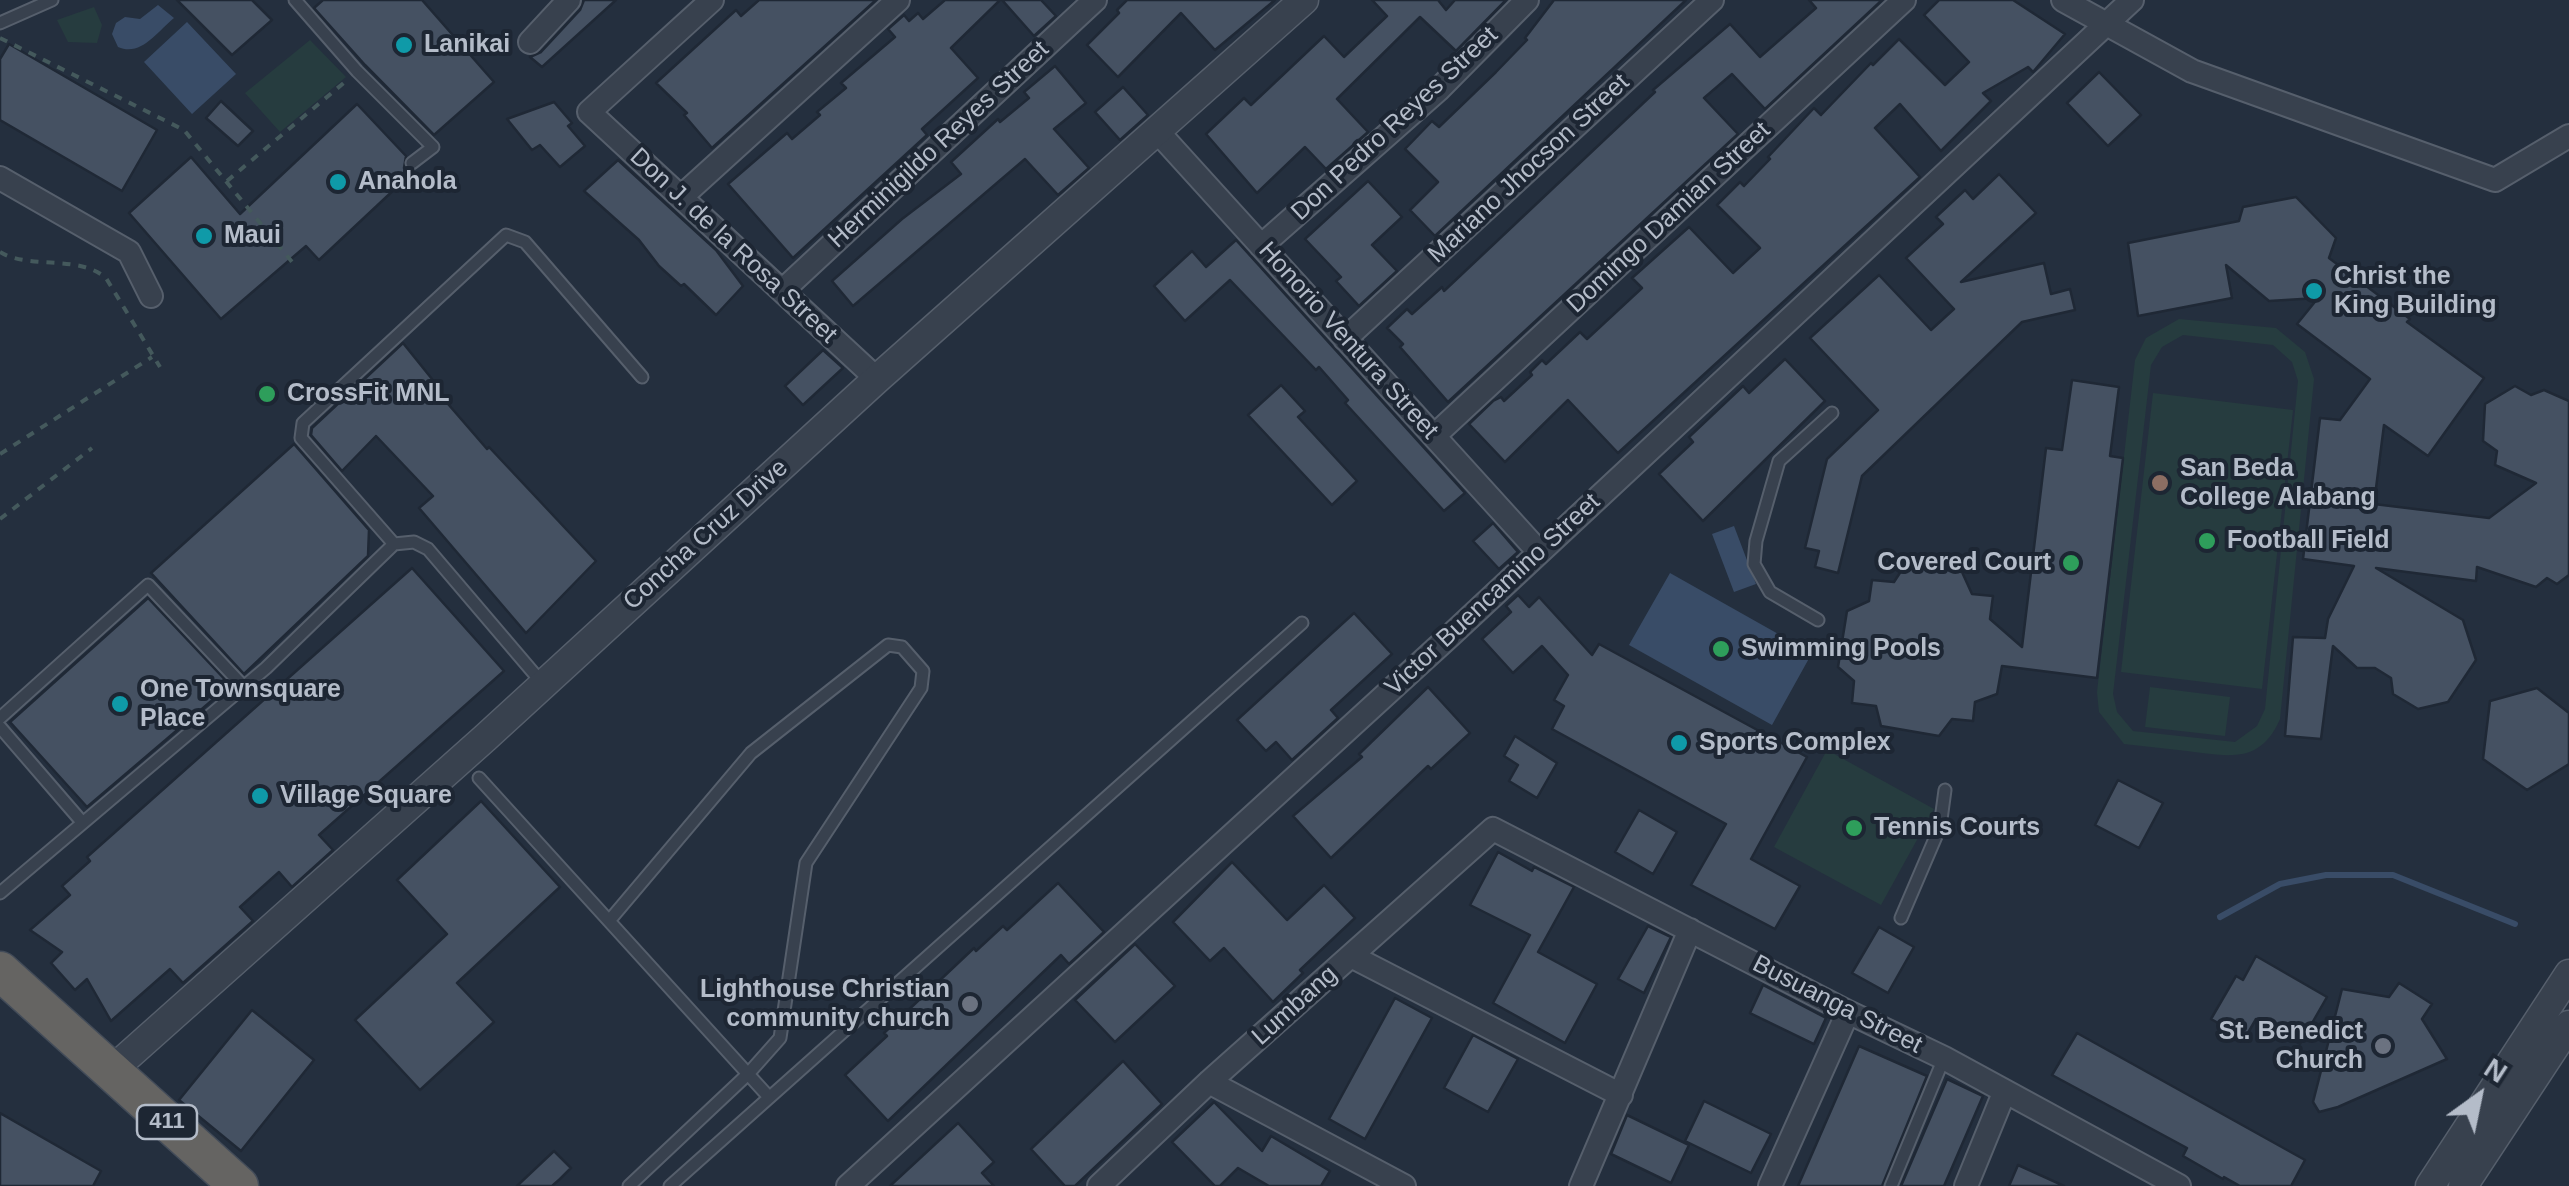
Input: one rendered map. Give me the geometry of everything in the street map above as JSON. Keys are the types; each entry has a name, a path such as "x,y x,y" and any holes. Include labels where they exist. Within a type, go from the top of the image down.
{"highway":[{"name":"411","path":"0,971 226,1181"}],"street":[{"path":"530,42 570,0"},
{"name":"Don J. de la Rosa Street","path":"712,0 589,112 878,379"},
{"path":"681,197 898,0"},
{"name":"Herminigildo Reyes Street","path":"782,291 1095,0"},
{"name":"Concha Cruz Drive","path":"110,1072 1304,0"},
{"name":"Don Pedro Reyes Street","path":"1261,246 1438,90 1527,0"},
{"name":"Mariano Jhocson Street","path":"1345,338 1712,0"},
{"name":"Domingo Damian Street","path":"1434,436 1904,0"},
{"path":"2063,0 2192,71 2495,180 2569,136"},
{"name":"Victor Buencamino Street","path":"848,1186 1539,552 2132,0"},
{"name":"Honorio Ventura Street","path":"1157,131 1539,552"},
{"path":"0,178 129,252 151,296"},
{"name":"Busuanga Street","path":"1493,828 1944,1058 2170,1184"},
{"name":"Lumbang","path":"1099,1186 1493,828"},
{"path":"1581,1186 1690,930"},
{"path":"1350,956 1621,1094"},
{"path":"2430,1186 2569,974"},
{"path":"1770,1186 1848,1012"},
{"path":"2463,1186 2569,1025"},
{"path":"1210,1082 1386,1182"},
{"path":"1966,1186 2004,1093"}],"lane":[{"path":"0,23 52,0"},
{"path":"295,0 433,147 412,163"},
{"path":"394,544 301,438 303,422 506,235 526,242 642,377"},
{"path":"1818,620 1770,592 1754,564 1756,541 1779,461 1832,413"},
{"path":"0,892 242,686 394,544 414,542 428,548 543,684"},
{"path":"0,718 148,585 242,686"},
{"path":"670,1186 1302,622"},
{"path":"609,921 752,753 888,645 902,648 923,671 921,688 806,863 780,1038 639,1183"},
{"path":"0,727 82,822"},
{"path":"479,778 768,1096"},
{"path":"1901,918 1940,827 1945,790"},
{"path":"1891,1186 1944,1058"}],"path":[{"path":"0,38 184,130 298,268"},
{"path":"227,182 358,71"},
{"path":"0,252 12,260 36,259 98,271 160,367"},
{"path":"0,454 153,356"},
{"path":"0,518 92,448"}],"green space":[{"path":"94,7 102,25 97,43 68,42 57,20"},
{"path":"310,40 346,77 280,132 245,93"},
{"path":"2179,319 2276,328 2305,352 2314,379 2280,719 2263,744 2241,754 2216,755 2124,744 2099,712 2097,692 2135,360 2146,338","holes":["2183,335 2273,345 2292,362 2298,381 2265,709 2257,726 2235,742 2133,731 2117,712 2113,694 2151,365 2162,347"]},
{"name":"Football Field","path":"2153,393 2293,410 2262,689 2121,672"},
{"path":"2150,687 2230,697 2225,736 2145,727"},
{"name":"Tennis Courts","path":"1827,750 1934,809 1881,905 1774,847"}],"water":[{"path":"158,5 174,18 141,46 118,47 112,34 116,23 125,17 140,19"},
{"path":"187,22 236,74 192,114 144,62"},
{"path":"1734,526 1756,584 1734,592 1712,534"},
{"name":"Swimming Pools","path":"1670,573 1812,653 1772,725 1629,645"}],"building":[{"path":"177,0 252,0 272,20 232,55"},
{"name":"Lanikai","path":"323,0 422,0 494,82 434,135 314,8"},
{"path":"584,0 616,0 542,67 530,57 541,52 580,10"},
{"path":"759,0 876,0 712,148 684,115 687,113 656,83 736,10 741,16"},
{"path":"945,0 1000,0 951,48 978,78 922,129 927,135 793,258 728,184 787,133 792,139 820,115 817,112 846,88 841,83 895,37 888,29 904,15 909,21 918,13 923,19"},
{"path":"1002,0 1041,0 1056,16 1034,36"},
{"path":"1127,0 1275,0 1215,50 1181,13 1118,77 1087,45"},
{"path":"1372,0 1438,0 1446,10 1455,0 1506,0 1456,51 1420,17 1337,99 1368,132 1326,169 1305,147 1257,193 1206,134 1244,98 1251,105 1324,36 1344,57 1387,16"},
{"path":"1554,0 1686,0 1435,236 1410,210 1438,182 1405,149 1432,121 1439,127 1496,72 1527,40"},
{"path":"1809,0 1882,0 1765,109 1732,74 1704,98 1738,134 1448,402 1387,328 1407,309 1412,314 1442,287 1444,291 1653,90 1730,24 1760,57 1816,8"},
{"path":"1939,0 2013,0 2065,34 2033,72 2028,67 1983,93 1991,101 1941,151 1900,104 1875,128 1920,177 1618,453 1568,400 1505,462 1469,424 1493,401 1501,397 1504,401 1542,360 1546,364 1580,332 1587,339 1642,288 1632,278 1689,227 1733,273 1760,248 1717,205 1740,182 1744,186 1814,108 1821,115 1899,39 1945,85 1969,62 1924,15"},
{"path":"9,44 157,130 122,191 0,120 0,59"},
{"path":"1055,66 1086,103 1054,129 1089,168 1058,195 1025,159 853,306 832,281 902,219 961,174 951,162 998,119 1000,122 1029,98 1024,92"},
{"path":"2099,72 2141,115 2108,146 2067,103"},
{"path":"1123,87 1148,115 1120,140 1095,112"},
{"path":"221,101 253,131 238,146 206,118"},
{"path":"554,102 585,146 560,167 540,145 532,150 507,119"},
{"path":"357,104 406,156 404,168 413,172 319,260 306,246 221,319 129,213 191,157 240,214"},
{"path":"618,160 716,250 743,286 716,315 659,266 639,240 584,191"},
{"path":"1999,174 2036,213 1961,282 2044,263 2051,294 2070,289 2075,310 2022,322 1862,476 1838,573 1815,567 1819,551 1805,548 1827,459 1878,410 1810,338 1879,275 1931,330 1954,309 1906,258 1943,224 1936,217 1965,190 1973,199"},
{"path":"1368,181 1402,217 1372,245 1397,271 1359,306 1336,281 1341,277 1305,239"},
{"path":"2296,197 2336,238 2329,258 2484,378 2428,456 2384,425 2374,504 2489,518 2536,483 2495,465 2497,451 2483,441 2485,404 2515,386 2531,395 2544,390 2569,401 2569,575 2557,584 2547,578 2536,587 2477,567 2476,581 2376,568 2463,620 2476,660 2448,702 2418,709 2393,694 2391,678 2375,668 2357,668 2333,646 2321,739 2285,736 2293,637 2325,638 2328,619 2354,566 2303,559 2320,418 2340,420 2370,379 2297,324 2318,298 2269,301 2226,265 2232,298 2138,316 2128,243 2239,221 2243,207"},
{"path":"1236,240 1465,493 1444,511 1345,403 1348,400 1319,367 1316,370 1230,280 1185,321 1154,286 1192,251 1206,267"},
{"path":"403,343 432,379 429,382 487,449 596,561 526,633 419,508 433,496 376,436 342,471 311,435 312,428"},
{"path":"823,350 843,368 803,405 785,386"},
{"path":"1785,359 1825,401 1703,521 1659,474 1693,442 1689,437 1743,386 1749,393"},
{"path":"2072,380 2119,387 2110,456 2123,458 2097,678 2002,666 1997,694 1975,702 1973,721 1952,719 1939,736 1881,726 1876,706 1852,703 1854,681 1838,667 1847,611 1869,601 1872,580 1894,582 1905,565 1962,572 1972,594 1993,596 1990,619 2022,647 2046,448 2062,450"},
{"path":"1281,385 1305,411 1298,417 1357,481 1332,505 1248,415"},
{"path":"294,444 369,530 368,556 244,674 151,573"},
{"path":"1493,523 1518,552 1499,569 1473,541"},
{"name":"Village Square","path":"412,568 504,671 319,835 333,850 292,887 279,872 240,907 253,921 183,983 170,969 111,1021 87,979 75,990 51,963 62,952 30,930 70,895 62,886 90,861 87,857"},
{"name":"Sports Complex","path":"1518,595 1529,607 1539,597 1592,655 1599,644 1807,757 1751,859 1800,886 1775,929 1691,885 1726,824 1552,729 1564,706 1554,700 1568,675 1542,646 1513,673 1482,639 1511,612 1506,606"},
{"name":"One Townsquare Place","path":"148,598 230,685 87,807 10,722"},
{"path":"1354,613 1392,654 1331,710 1338,718 1292,760 1276,742 1266,751 1237,720"},
{"path":"1428,687 1470,733 1431,769 1428,766 1331,858 1293,816 1362,757 1359,754"},
{"path":"2537,688 2569,713 2569,764 2527,790 2483,759 2490,701"},
{"path":"1515,736 1557,763 1537,798 1509,781 1518,765 1504,756"},
{"path":"2118,780 2163,803 2139,848 2095,825"},
{"path":"481,801 560,887 457,983 494,1022 420,1090 355,1020 447,934 397,880"},
{"path":"1639,810 1677,832 1653,874 1615,852"},
{"path":"1498,852 1532,871 1534,867 1574,887 1538,952 1597,984 1565,1043 1493,1003 1530,935 1470,905"},
{"path":"1232,862 1287,920 1324,885 1355,918 1300,970 1303,973 1273,1002 1224,948 1210,961 1173,922"},
{"path":"1058,883 1104,932 1069,964 1061,955 888,1121 845,1075 974,948 976,951 1003,926 1007,930"},
{"path":"1648,926 1671,937 1644,993 1618,979"},
{"path":"1879,927 1914,947 1888,993 1852,973"},
{"path":"1135,944 1175,986 1115,1042 1075,1000"},
{"path":"2256,956 2327,997 2300,1044 2256,1019 2245,1038 2211,1019 2236,976 2243,980"},
{"name":"St. Benedict Church","path":"2399,983 2432,1004 2422,1019 2447,1059 2319,1112 2313,1102 2342,989 2389,997"},
{"path":"1763,985 1826,1018 1814,1044 1750,1013"},
{"path":"1395,998 1432,1018 1365,1139 1329,1119"},
{"path":"252,1010 314,1060 241,1151 179,1100"},
{"path":"2077,1033 2305,1160 2291,1186 2240,1186 2223,1179 2183,1156 2187,1148 2052,1075"},
{"path":"1473,1035 1518,1059 1488,1112 1444,1088"},
{"path":"1859,1046 1927,1076 1882,1186 1798,1186"},
{"path":"1123,1061 1162,1104 1075,1186 1065,1186 1031,1149"},
{"path":"1947,1079 1983,1096 1944,1186 1901,1186"},
{"path":"1704,1101 1771,1134 1751,1173 1685,1141"},
{"path":"1214,1102 1262,1151 1271,1136 1330,1171 1321,1186 1269,1186 1238,1168 1220,1186 1215,1186 1172,1142"},
{"path":"0,1113 101,1171 93,1186 0,1186"},
{"path":"1627,1115 1689,1145 1671,1183 1611,1154"},
{"path":"958,1123 994,1162 982,1173 994,1186 890,1186"},
{"path":"554,1151 571,1168 560,1179 552,1186 517,1186"},
{"path":"2018,1165 2064,1186 2009,1186"}],"waterway":[{"path":"2220,917 2280,884 2326,875 2393,875 2515,924"}],"place":[{"name":"Lanikai","path":"404,45"},
{"name":"Anahola","path":"338,182"},
{"name":"Maui","path":"204,236"},
{"name":"Christ the King Building","path":"2314,291"},
{"name":"CrossFit MNL","path":"267,394"},
{"name":"San Beda College Alabang","path":"2160,483"},
{"name":"Football Field","path":"2207,541"},
{"name":"Covered Court","path":"2071,563"},
{"name":"Swimming Pools","path":"1721,649"},
{"name":"One Townsquare Place","path":"120,704"},
{"name":"Sports Complex","path":"1679,743"},
{"name":"Village Square","path":"260,796"},
{"name":"Tennis Courts","path":"1854,828"},
{"name":"Lighthouse Christian community church","path":"970,1004"},
{"name":"St. Benedict Church","path":"2383,1046"}]}
